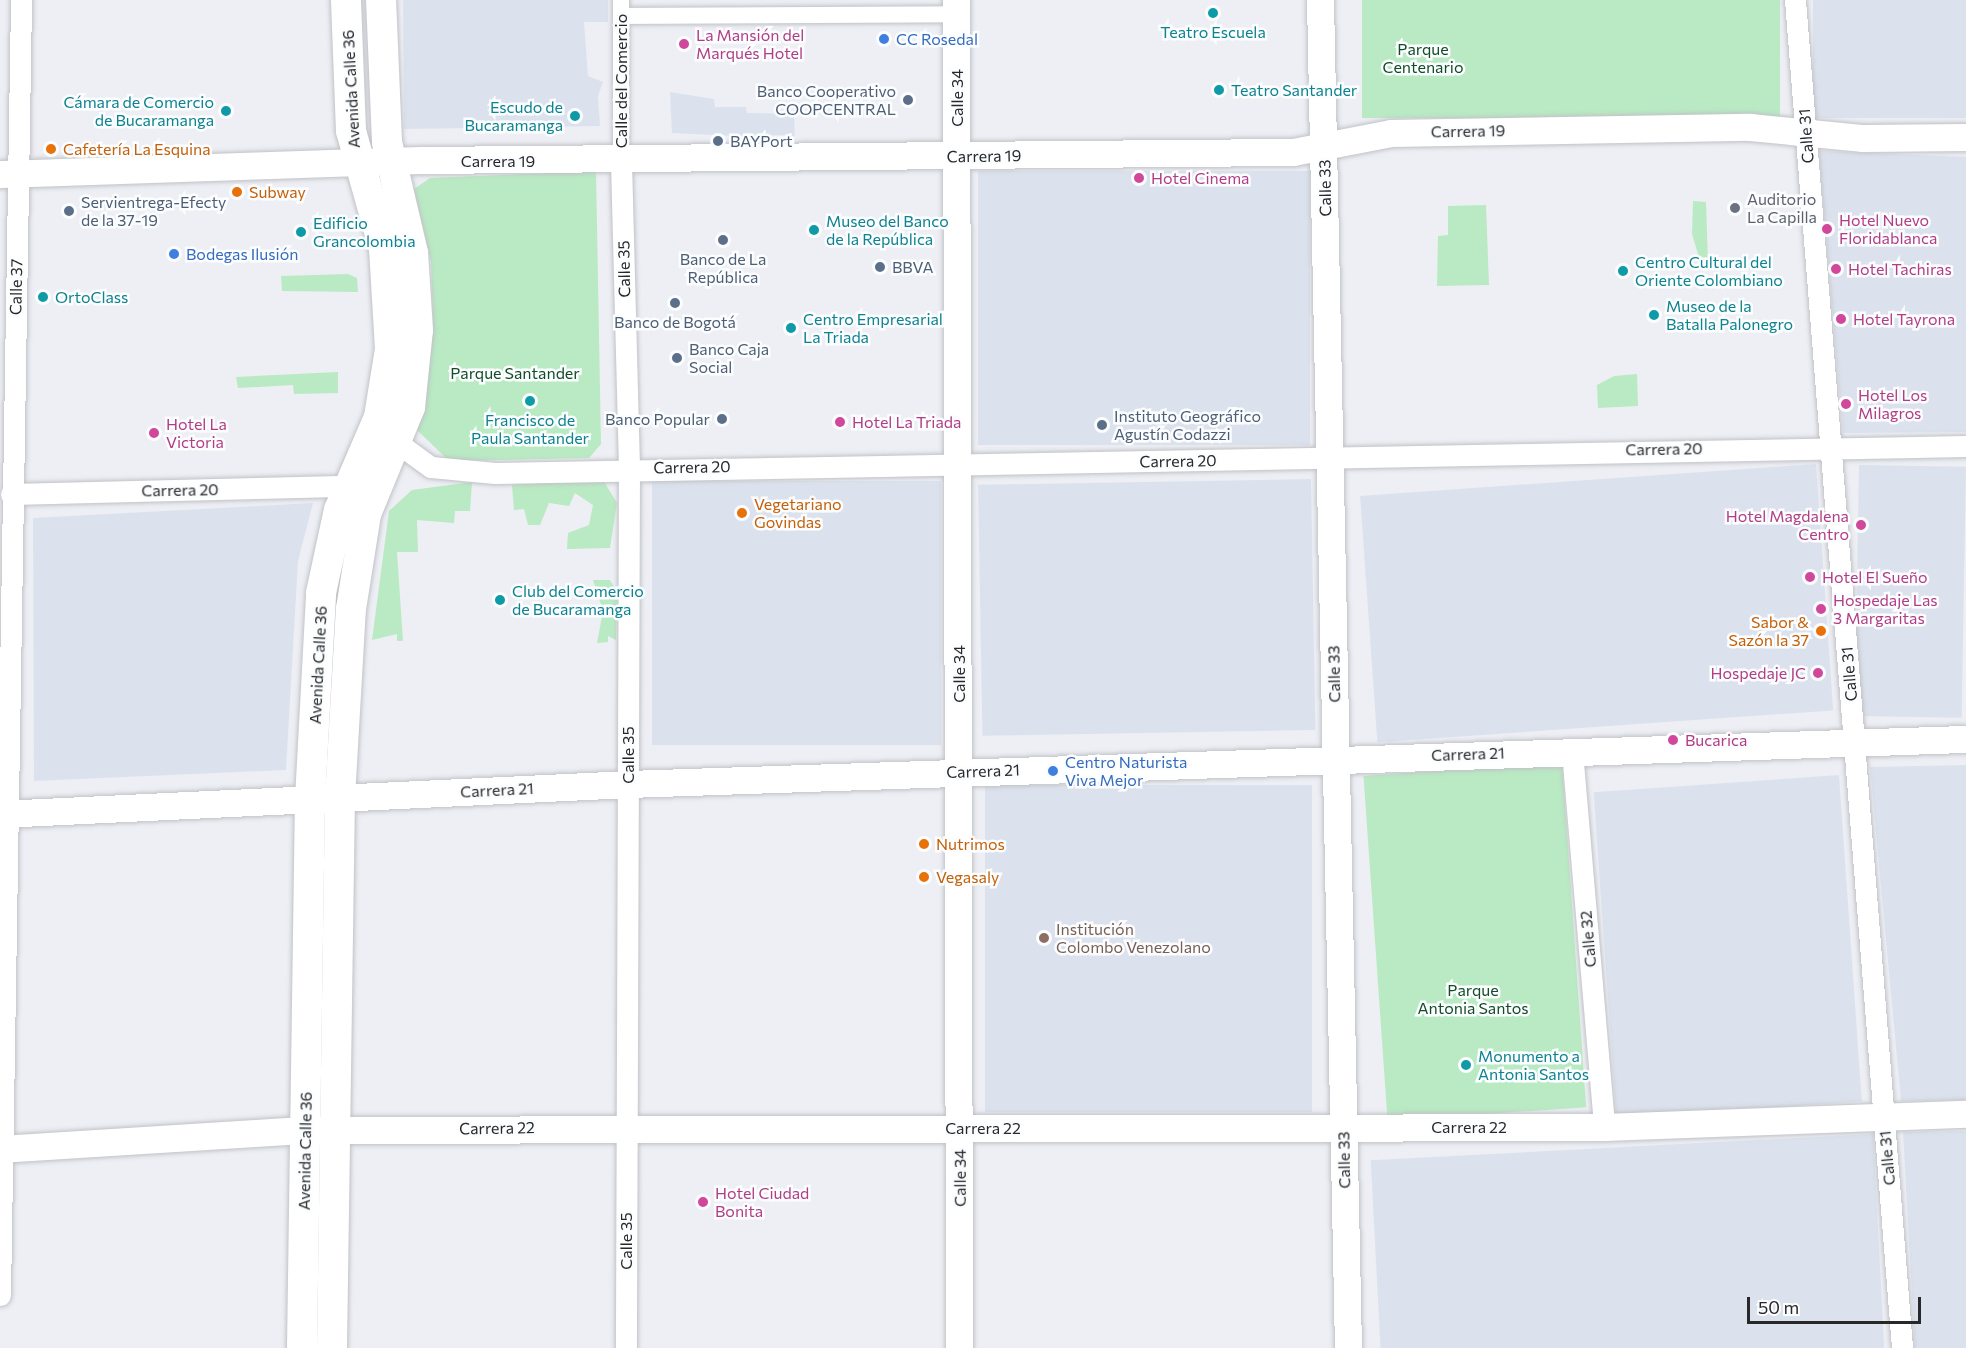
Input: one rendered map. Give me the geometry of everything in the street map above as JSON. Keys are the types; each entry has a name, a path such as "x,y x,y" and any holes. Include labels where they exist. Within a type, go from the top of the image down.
{"main road":[{"name":"Avenida Calle 36","path":"302,1348 310,799 324,566 349,486 379,417 390,349 384,249 356,162 346,0"},
{"name":"Avenida Calle 36","path":"332,1348 340,798 354,574 366,514 399,444 416,369 417,291 390,161 381,0"}],"street":[{"name":"Calle 37","path":"0,1295 11,494 6,411 9,173 21,0"},
{"name":"Calle 33","path":"1320,0 1348,1348"},
{"name":"Calle 31","path":"1795,0 1828,445 1902,1348"},
{"path":"621,8 956,7"},
{"name":"Calle 34","path":"956,7 959,466 959,1348"},
{"name":"Calle del Comercio","path":"621,8 621,162"},
{"name":"Carrera 19","path":"9,173 390,161 621,162 1293,152 1391,133 1750,127 1863,138 1966,137"},
{"name":"Calle 35","path":"621,162 629,469 626,1348"},
{"name":"Carrera 20","path":"399,444 421,462 447,471 959,466 1828,445 1966,446"},
{"name":"Carrera 20","path":"11,494 349,486"},
{"name":"Carrera 21","path":"6,814 628,784 1966,739"},
{"name":"Calle 32","path":"1572,751 1604,1127"},
{"name":"Carrera 22","path":"2,1149 305,1130 626,1126 960,1129 1604,1127 1884,1115 1966,1114"}],"shaded area":[{"path":"403,0 608,0 608,22 584,22 588,76 603,82 598,96 600,126 404,129"},
{"path":"1813,0 1966,0 1966,118 1813,118"},
{"path":"670,92 714,99 715,107 746,107 747,113 794,114 795,146 789,135 740,136 740,148 735,148 734,136 672,133"},
{"path":"1819,151 1966,157 1966,432 1843,433"},
{"path":"978,171 1310,171 1310,445 978,445"},
{"path":"1816,464 1833,710 1377,742 1360,496"},
{"path":"1859,465 1966,467 1962,718 1855,716"},
{"path":"1311,479 1315,730 982,736 978,485"},
{"path":"652,481 941,481 941,745 652,745"},
{"path":"313,503 298,561 286,770 34,781 33,518"},
{"path":"1966,765 1966,1100 1901,1101 1870,767"},
{"path":"1839,775 1862,1101 1616,1118 1594,792"},
{"path":"985,785 1312,785 1312,1112 985,1112"},
{"path":"1966,1131 1966,1348 1915,1348 1903,1132"},
{"path":"1873,1134 1884,1348 1381,1348 1371,1160"}],"green space":[{"name":"Parque Centenario","path":"1362,0 1780,0 1780,118 1362,118"},
{"name":"Parque Santander","path":"596,171 601,444 589,458 449,461 416,429 433,321 431,261 414,189 430,178"},
{"path":"1693,201 1706,202 1708,263 1701,264 1692,234"},
{"path":"1486,205 1489,285 1437,286 1438,236 1448,235 1448,206"},
{"path":"348,274 357,278 358,292 282,291 281,276"},
{"path":"338,372 338,393 294,394 293,385 238,388 236,377"},
{"path":"1637,374 1638,406 1598,408 1597,385 1614,376"},
{"path":"600,475 617,503 610,548 567,549 568,533 589,525 593,505 575,493 569,506 549,503 540,525 528,525 524,509 514,510 512,485"},
{"path":"472,482 470,511 455,511 454,523 417,520 418,552 397,552 403,641 397,641 397,634 372,640 389,511 412,490"},
{"path":"593,580 610,580 617,592 616,640 608,636 608,642 597,643 603,611"},
{"name":"Parque Antonia Santos","path":"1562,762 1586,1107 1388,1121 1363,776"}],"place":[{"name":"Teatro Escuela","path":"1213,13"},
{"name":"CC Rosedal","path":"884,39"},
{"name":"La Mansión del Marqués Hotel","path":"684,44"},
{"name":"Teatro Santander","path":"1219,90"},
{"name":"Banco Cooperativo COOPCENTRAL","path":"908,100"},
{"name":"Cámara de Comercio de Bucaramanga","path":"226,111"},
{"name":"Escudo de Bucaramanga","path":"575,116"},
{"name":"BAYPort","path":"718,141"},
{"name":"Cafetería La Esquina","path":"51,149"},
{"name":"Hotel Cinema","path":"1139,178"},
{"name":"Subway","path":"237,192"},
{"name":"Auditorio La Capilla","path":"1735,208"},
{"name":"Servientrega-Efecty de la 37-19","path":"69,211"},
{"name":"Hotel Nuevo Floridablanca","path":"1827,229"},
{"name":"Museo del Banco de la República","path":"814,230"},
{"name":"Edificio Grancolombia","path":"301,232"},
{"name":"Banco de La República","path":"723,240"},
{"name":"Bodegas Ilusión","path":"174,254"},
{"name":"BBVA","path":"880,267"},
{"name":"Hotel Tachiras","path":"1836,269"},
{"name":"Centro Cultural del Oriente Colombiano","path":"1623,271"},
{"name":"OrtoClass","path":"43,297"},
{"name":"Banco de Bogotá","path":"675,303"},
{"name":"Museo de la Batalla Palonegro","path":"1654,315"},
{"name":"Hotel Tayrona","path":"1841,319"},
{"name":"Centro Empresarial La Triada","path":"791,328"},
{"name":"Banco Caja Social","path":"677,358"},
{"name":"Francisco de Paula Santander","path":"530,401"},
{"name":"Hotel Los Milagros","path":"1846,404"},
{"name":"Banco Popular","path":"722,419"},
{"name":"Hotel La Triada","path":"840,422"},
{"name":"Instituto Geográfico Agustín Codazzi","path":"1102,425"},
{"name":"Hotel La Victoria","path":"154,433"},
{"name":"Vegetariano Govindas","path":"742,513"},
{"name":"Hotel Magdalena Centro","path":"1861,525"},
{"name":"Hotel El Sueño","path":"1810,577"},
{"name":"Club del Comercio de Bucaramanga","path":"500,600"},
{"name":"Hospedaje Las 3 Margaritas","path":"1821,609"},
{"name":"Sabor & Sazón la 37","path":"1821,631"},
{"name":"Hospedaje JC","path":"1818,673"},
{"name":"Bucarica","path":"1673,740"},
{"name":"Centro Naturista Viva Mejor","path":"1053,771"},
{"name":"Nutrimos","path":"924,844"},
{"name":"Vegasaly","path":"924,877"},
{"name":"Institución Colombo Venezolano","path":"1044,938"},
{"name":"Monumento a Antonia Santos","path":"1466,1065"},
{"name":"Hotel Ciudad Bonita","path":"703,1202"}]}
